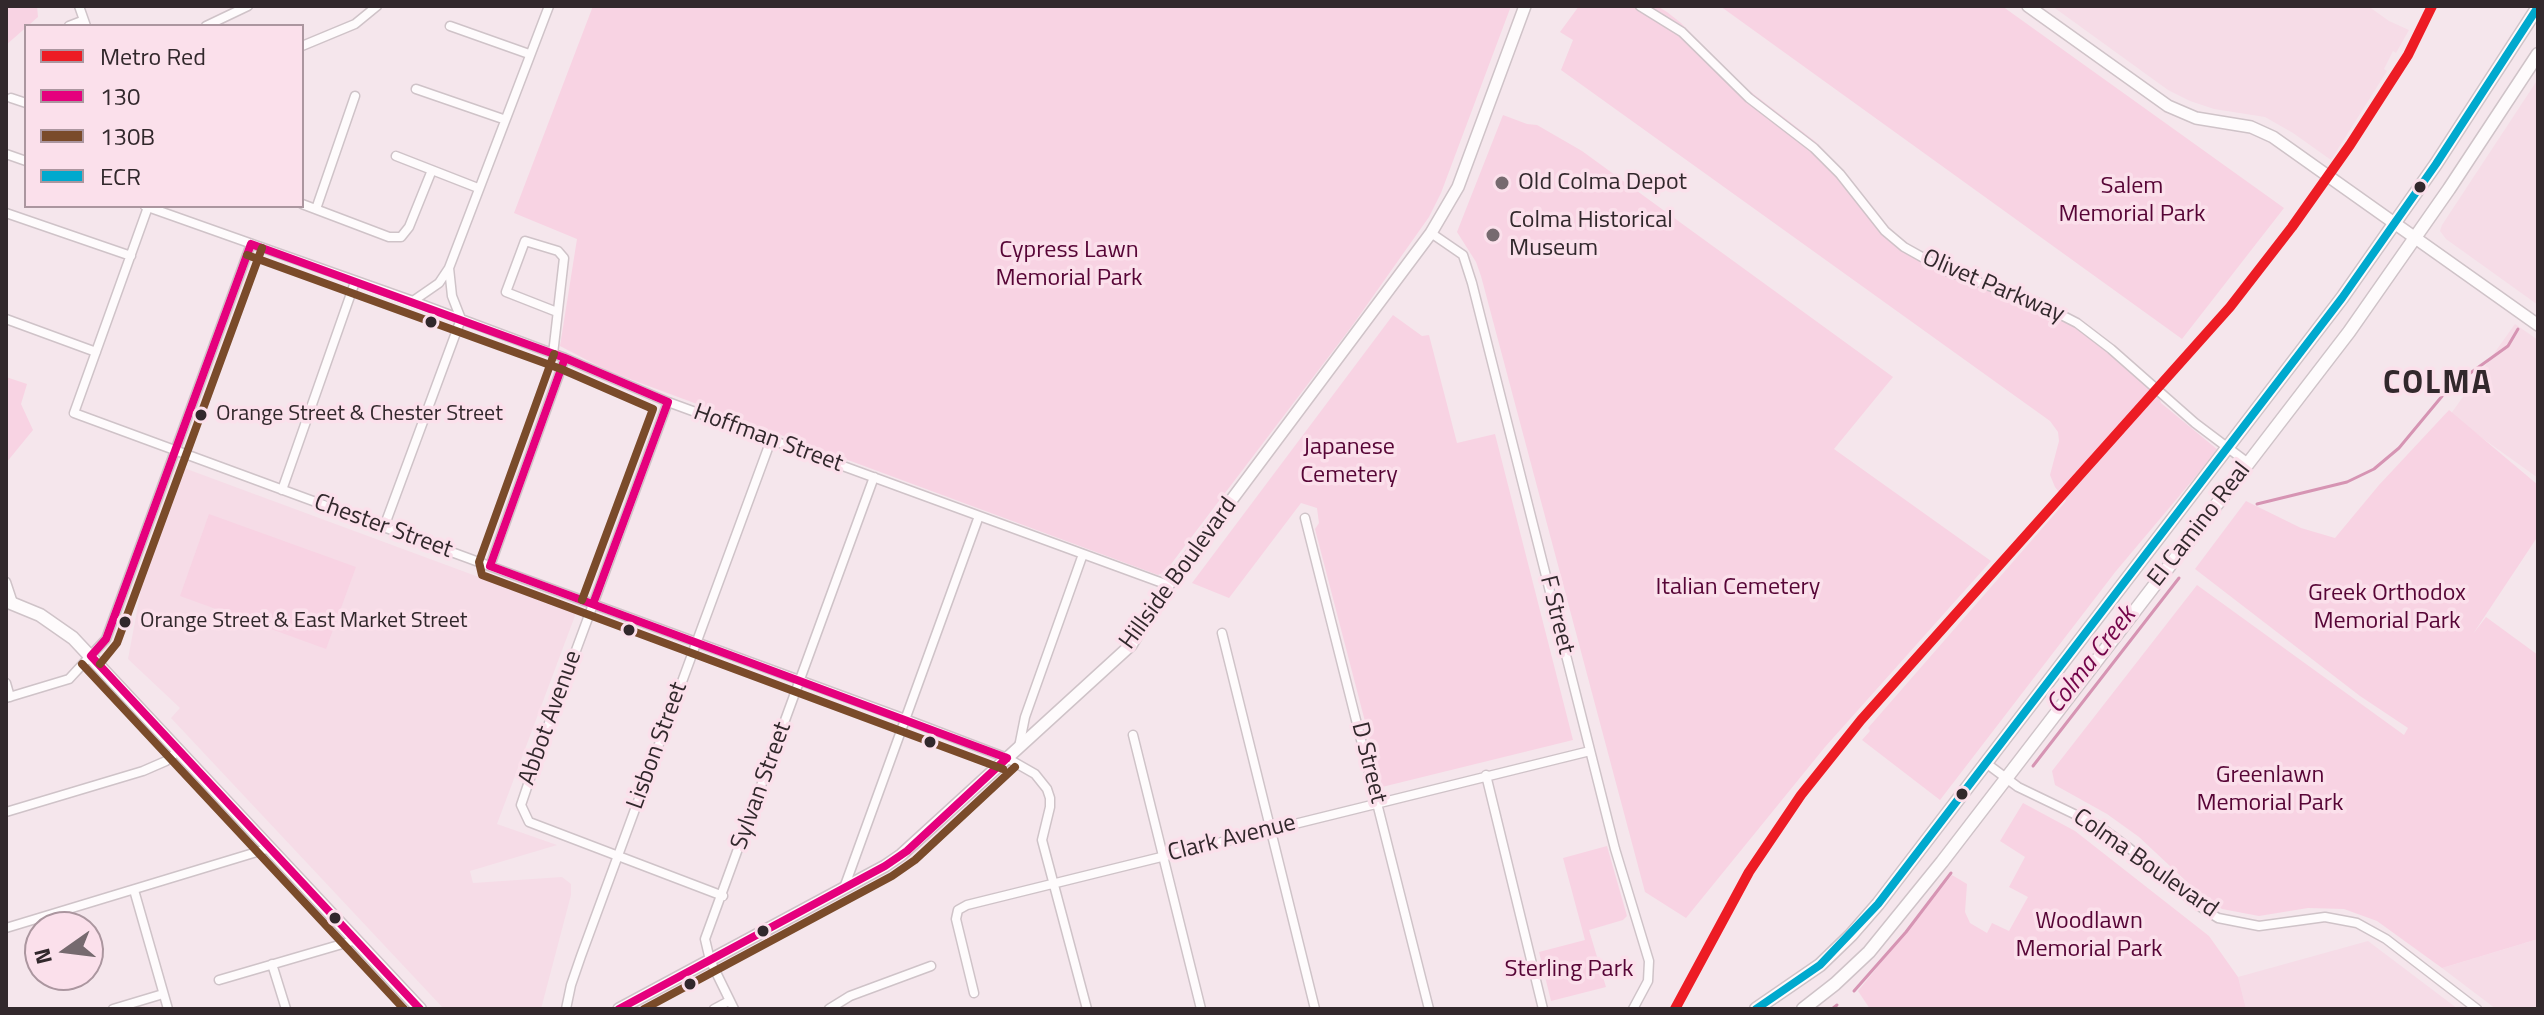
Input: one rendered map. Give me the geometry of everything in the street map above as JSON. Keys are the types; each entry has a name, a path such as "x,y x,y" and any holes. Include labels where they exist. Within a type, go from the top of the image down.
{"main road":[{"name":"Hillside Boulevard","path":"619,1009 844,889 907,851 1131,645 1168,585 1431,233 1458,187 1525,6"},
{"path":"2028,6 2168,106 2203,120 2265,132 2538,325"},
{"name":"El Camino Real","path":"1756,1009 1814,970 1858,927 1986,763 2396,224 2538,7"},
{"name":"El Camino Real","path":"1803,1009 1839,981 1883,937 2006,779 2349,332 2416,238 2538,54"},
{"path":"9,602 32,610 58,625 91,656 420,1009"}],"street":[{"path":"79,6 84,23"},
{"path":"210,24 248,6"},
{"path":"304,45 355,24 377,6"},
{"path":"413,301 439,283 449,268 503,119 549,6"},
{"name":"Olivet Parkway","path":"1640,6 1682,32 1749,98 1814,148 1840,174 1885,231 1904,247 1947,271 2028,299 2066,317 2102,341 2195,423 2248,463"},
{"path":"450,26 529,54"},
{"path":"416,89 503,119"},
{"path":"316,209 355,96"},
{"path":"11,98 24,102"},
{"path":"396,156 478,188"},
{"path":"304,205 389,237 401,237 409,227 432,170"},
{"path":"6,319 96,352 146,208"},
{"name":"Hoffman Street","path":"149,208 413,301 565,358 668,402 1168,585"},
{"path":"6,213 131,256"},
{"name":"F Street","path":"1431,233 1463,255 1472,283 1615,849 1649,961 1648,981 1633,1009"},
{"path":"553,354 564,271 563,255 525,241 506,292 557,312"},
{"path":"6,683 8,698 69,679 106,639 251,244"},
{"path":"384,527 461,319 452,296 449,268"},
{"path":"282,490 355,282"},
{"name":"Chester Street","path":"96,352 74,413 1007,758 1035,774 1047,789 1050,807 1042,840 1053,883"},
{"path":"490,566 565,358"},
{"name":"Abbot Avenue","path":"618,856 529,822 522,810 522,800 668,402"},
{"name":"Lisbon Street","path":"566,1009 571,985 771,440"},
{"name":"Sylvan Street","path":"710,960 705,939 874,477"},
{"path":"844,889 979,516"},
{"name":"D Street","path":"1305,518 1429,1009"},
{"path":"1019,748 1025,717 1083,554"},
{"path":"6,582 9,602"},
{"path":"1222,633 1315,1009"},
{"path":"1133,735 1201,1009"},
{"path":"6,812 143,771 166,761 179,750"},
{"name":"Clark Avenue","path":"974,993 956,919 958,910 967,905 1590,751"},
{"name":"Colma Boulevard","path":"1986,763 2006,779 2099,826 2218,918 2259,926 2325,917 2357,923 2386,939 2477,1009"},
{"path":"1486,775 1543,1009"},
{"path":"6,928 270,848"},
{"path":"618,856 723,896"},
{"path":"1053,883 1087,1009"},
{"path":"134,890 168,1009"},
{"path":"219,980 356,940"},
{"path":"710,960 731,1005 714,1009"},
{"path":"272,964 286,1009"},
{"path":"829,1009 850,996 931,966"},
{"path":"113,1009 163,994"}],"shaded area":[{"path":"2052,6 2368,6 2409,30 2396,53 2393,51 2384,69 2387,71 2331,160 2265,117 2214,109 2168,90"},
{"path":"2538,79 2538,305 2446,239 2440,231"},
{"path":"2515,324 2538,340 2538,478 2450,415"},
{"path":"184,468 576,613 497,824 557,845 470,871 473,883 562,877 571,884 571,895 541,1009 444,1009 171,718 180,708 128,659 144,573"},
{"path":"2538,939 2538,1009 2496,1009 2442,968"},
{"path":"2368,941 2458,1009 2246,1009 2238,977"}],"green space":[{"path":"6,6 37,6 38,17 30,24 24,24 24,29 6,45"},
{"name":"Cypress Lawn Memorial Park","path":"593,6 1511,6 1441,193 1429,217 1352,326 1165,572 1158,575 608,371 560,346 577,239 514,213"},
{"path":"1579,6 1657,6 1667,12 1738,82 1816,142 1876,219 1912,251 2079,325 2145,381 2149,390 2158,394 2161,403 2218,450 2116,571 1940,800 1862,740 1870,731 1868,728 2066,501 2050,475 2059,441 2058,432 2050,421 1561,70 1573,40 1560,32"},
{"name":"Salem Memorial Park","path":"1720,6 2002,6 2284,208 2182,339"},
{"name":"Italian Cemetery","path":"1503,115 1537,125 1582,151 1893,377 1834,449 1991,561 1825,747 1686,918 1645,892 1481,276 1457,232"},
{"name":"Japanese Cemetery","path":"1393,315 1422,336 1429,335 1457,443 1495,434 1573,740 1382,787 1315,529 1319,523 1317,508 1301,503 1229,598 1192,583"},
{"path":"6,377 27,384 21,404 33,430 6,463"},
{"name":"Greenlawn Memorial Park","path":"2449,410 2538,485 2538,536 2473,634 2486,617 2538,655 2538,939 2442,968 2377,921 2344,909 2308,908 2259,916 2222,909 2202,896 2139,837 2107,814 2055,785 2052,771 2197,585 2404,735 2408,728 2360,696 2195,569 2246,501 2301,528 2335,538"},
{"path":"209,514 356,567 326,649 180,596"},
{"name":"Woodlawn Memorial Park","path":"2023,803 2075,831 2209,936 2238,977 2246,1009 1870,1009 1858,991 1952,875 1967,884 1965,912 1970,923 1987,933 1992,923 2009,931 2028,897 2009,887 2025,857 2000,841"},
{"name":"Sterling Park","path":"1607,846 1627,916 1589,930 1606,987 1551,1001 1539,952 1585,940 1563,858"}],"waterway":[{"name":"Colma Creek","path":"2257,504 2347,482 2374,469 2399,448 2448,389 2508,346 2518,329"},
{"name":"Colma Creek","path":"2033,766 2179,578"},
{"name":"Colma Creek","path":"1854,991 1906,932 1951,873"},
{"name":"Colma Creek","path":"1832,1009 1837,1005"}],"metro line":[{"name":"Red","path":"1675,1009 1749,872 1801,795 1861,720 2230,307 2350,145 2408,55 2432,6"}],"transit line":[{"name":"ECR","path":"1756,1009 1820,965 1878,904 2342,298 2436,164 2538,7"},
{"name":"130","path":"251,244 565,358 668,402 593,604"},
{"name":"130","path":"91,656 106,639 251,244"},
{"name":"130B","path":"100,664 117,643 262,248"},
{"name":"130B","path":"247,255 561,369 653,409 582,600"},
{"name":"130B","path":"554,354 479,562 482,575 1003,769"},
{"name":"130","path":"565,358 490,566 1007,758"},
{"name":"130","path":"91,656 420,1009"},
{"name":"130B","path":"82,664 404,1009"},
{"name":"130","path":"619,1009 885,866 907,851 1007,758"},
{"name":"130B","path":"644,1009 892,876 915,860 1015,767"}],"place":[{"name":"Old Colma Depot","path":"1502,183"},
{"name":"Colma Historical Museum","path":"1493,235"},
{"name":"Orange Street & Chester Street","path":"201,415"},
{"name":"Orange Street & East Market Street","path":"125,622"}],"district":[{"name":"COLMA","path":"2438,385"}],"park label":[{"name":"Greek Orthodox Memorial Park","path":"2387,608"}]}
